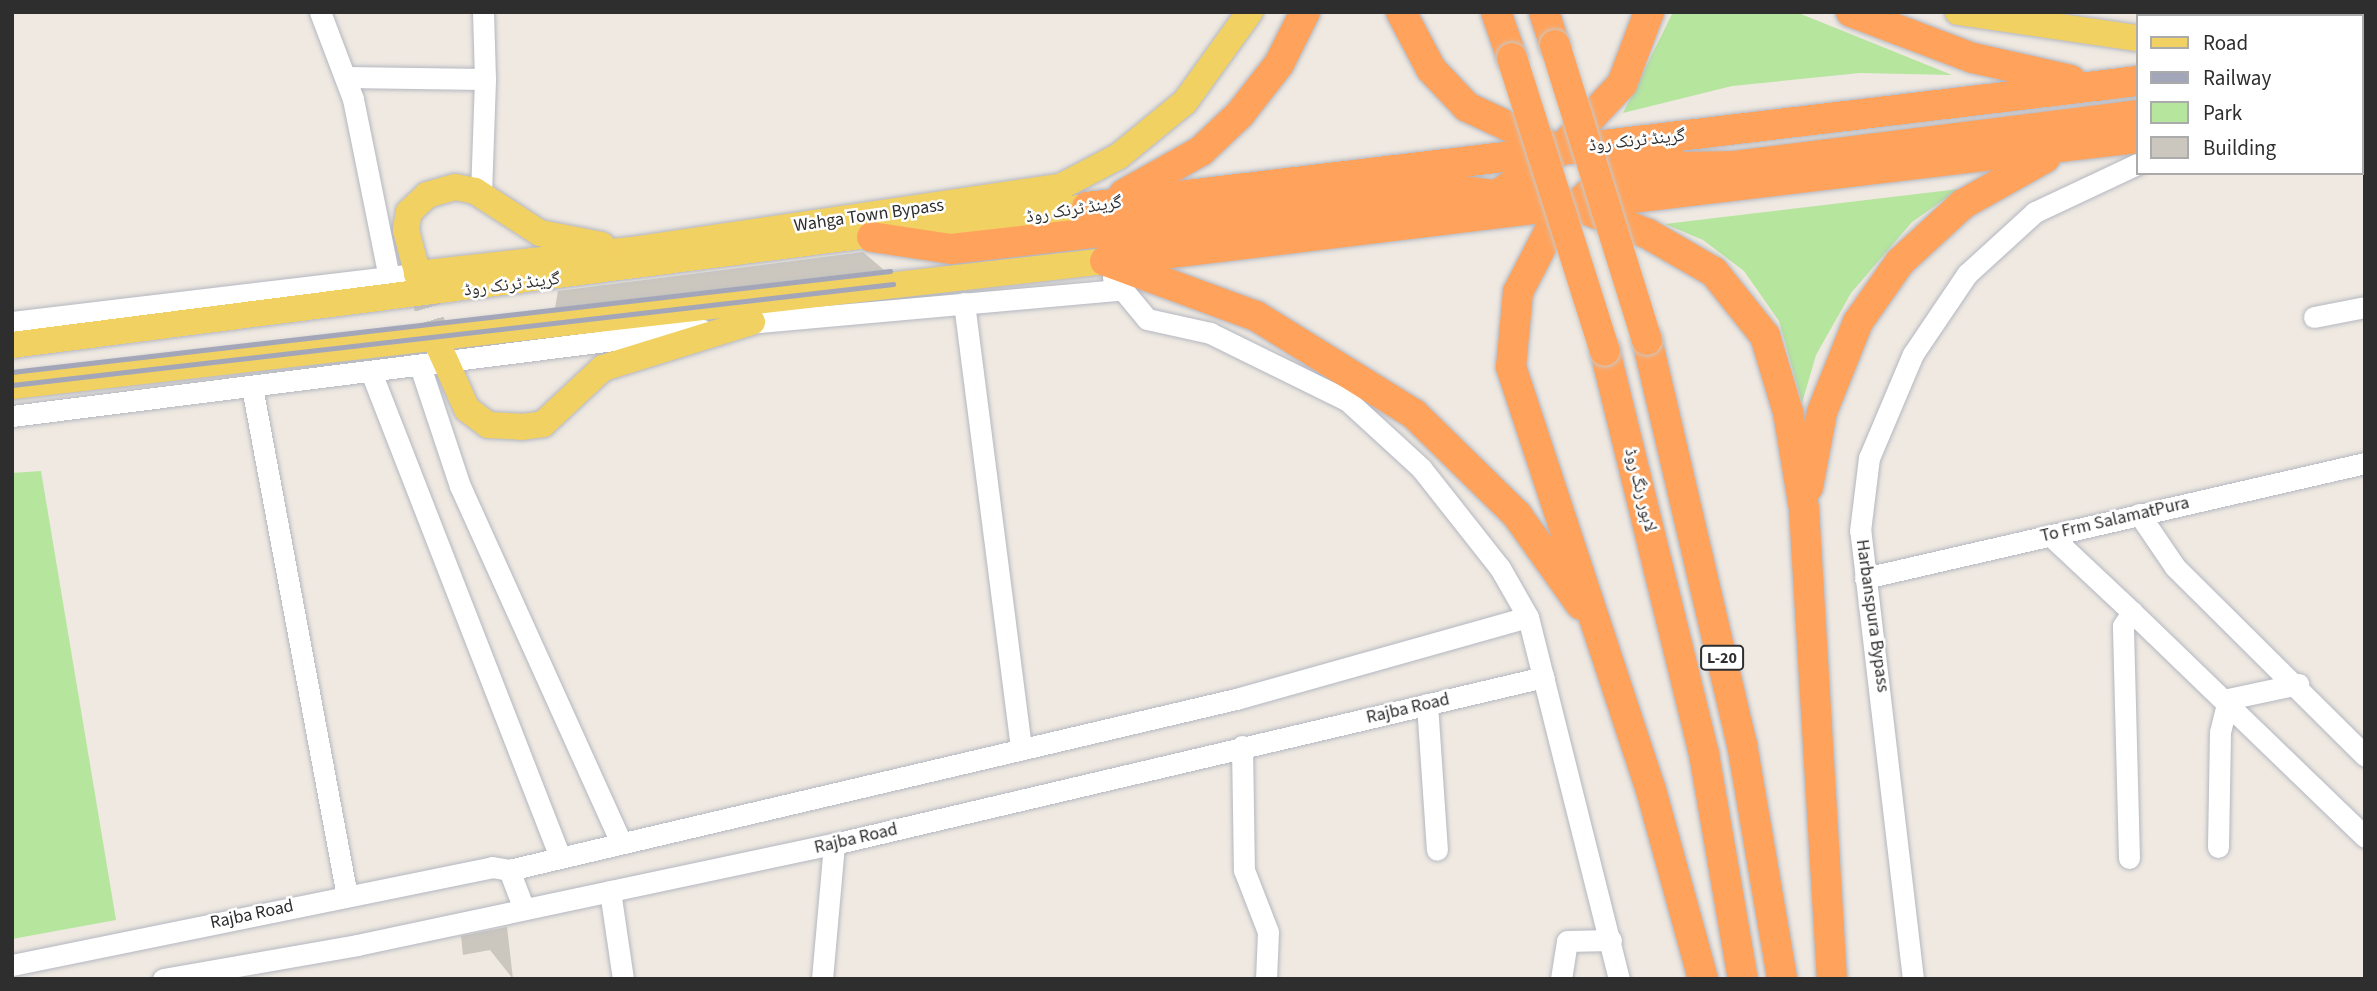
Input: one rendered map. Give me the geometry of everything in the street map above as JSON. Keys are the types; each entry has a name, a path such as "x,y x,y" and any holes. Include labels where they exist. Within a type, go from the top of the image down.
{"highway":[{"path":"1087,207 1149,185 1201,150 1279,64 1305,12"},
{"path":"1401,12 1431,69 1468,107 1504,129 1560,150 1625,168 1734,166 2136,115"},
{"name":"لاہور رنگ روڈ","path":"1496,12 1605,351 1704,754 1743,979"},
{"name":"L-20","path":"1544,12 1647,340 1742,744 1782,979"},
{"path":"1461,217 1503,193 1560,150 1622,84 1649,12"},
{"path":"1851,12 1973,58 2103,85"},
{"name":"گرینڈ ٹرنک روڈ","path":"1087,207 2136,81"},
{"path":"1682,137 1625,168 1574,205 1549,232 1518,292 1511,367 1600,635 1703,979"},
{"path":"1105,261 1461,217 2058,151 2136,138"},
{"path":"1804,509 1822,412 1858,322 1893,272 1962,204 2058,151"},
{"path":"872,237 951,250 1426,191 1503,193 1574,205 1680,250 1714,272 1744,302 1781,375 1804,509 1832,979"},
{"path":"1105,261 1256,316 1414,414 1517,515 1600,635"}],"main road":[{"name":"Wahga Town Bypass","path":"418,279 1062,186 1119,156 1185,102 1250,12"},
{"path":"1958,12 2136,38"},
{"path":"1035,217 1062,186"},
{"path":"418,279 406,230 410,212 427,195 455,187 481,194 540,233 632,250"},
{"name":"گرینڈ ٹرنک روڈ","path":"12,345 1035,217 1087,207"},
{"path":"12,386 1105,261"},
{"path":"434,359 459,399 476,418 522,427 543,424 603,368 752,322"}],"street":[{"path":"320,12 345,78 389,278"},
{"path":"481,194 485,79 483,12"},
{"path":"345,78 485,79"},
{"name":"Harbanspura Bypass","path":"1913,979 1860,531 1869,458 1933,321 1991,249 2035,212 2136,164"},
{"path":"1105,261 1119,290 1147,319 1210,333 1348,401 1421,468 1500,568 1528,617 1619,979"},
{"path":"12,322 389,278 418,279"},
{"path":"12,416 371,372 434,359 752,322 1119,290"},
{"path":"964,303 1021,750"},
{"path":"2314,317 2365,307"},
{"path":"434,359 460,486 621,842"},
{"path":"371,372 559,857"},
{"path":"64,380 70,409"},
{"path":"252,387 346,896"},
{"name":"To Frm SalamatPura","path":"1865,578 2365,463"},
{"path":"2139,514 2175,567 2298,684 2365,756"},
{"path":"2050,535 2228,699 2365,838"},
{"path":"2129,858 2123,626 2132,612"},
{"name":"Rajba Road","path":"12,964 346,896 559,857 1398,659 1528,617"},
{"name":"Rajba Road","path":"163,979 237,972 834,844 1544,677"},
{"path":"2228,699 2298,684"},
{"path":"2218,848 2220,733 2228,699"},
{"path":"1427,704 1437,850"},
{"path":"1242,746 1244,870 1268,932 1266,979"},
{"path":"822,979 834,844"},
{"path":"500,868 524,909"},
{"path":"610,891 623,979"},
{"path":"1560,979 1567,941 1611,940"}],"green space":[{"path":"1673,12 1796,12 1952,75 1860,73 1732,86 1623,113"},
{"path":"1959,189 1912,222 1851,293 1816,355 1802,403 1779,321 1744,271 1703,240 1665,224"},
{"path":"41,471 116,920 12,939 12,473"}],"building":[{"path":"863,252 884,270 555,308 558,291"},
{"path":"507,927 513,979 490,950 463,955 461,936"}],"tunnel":[{"path":"420,283 439,347"}],"railway":[{"path":"12,372 890,271"},
{"path":"12,385 893,284"}]}
